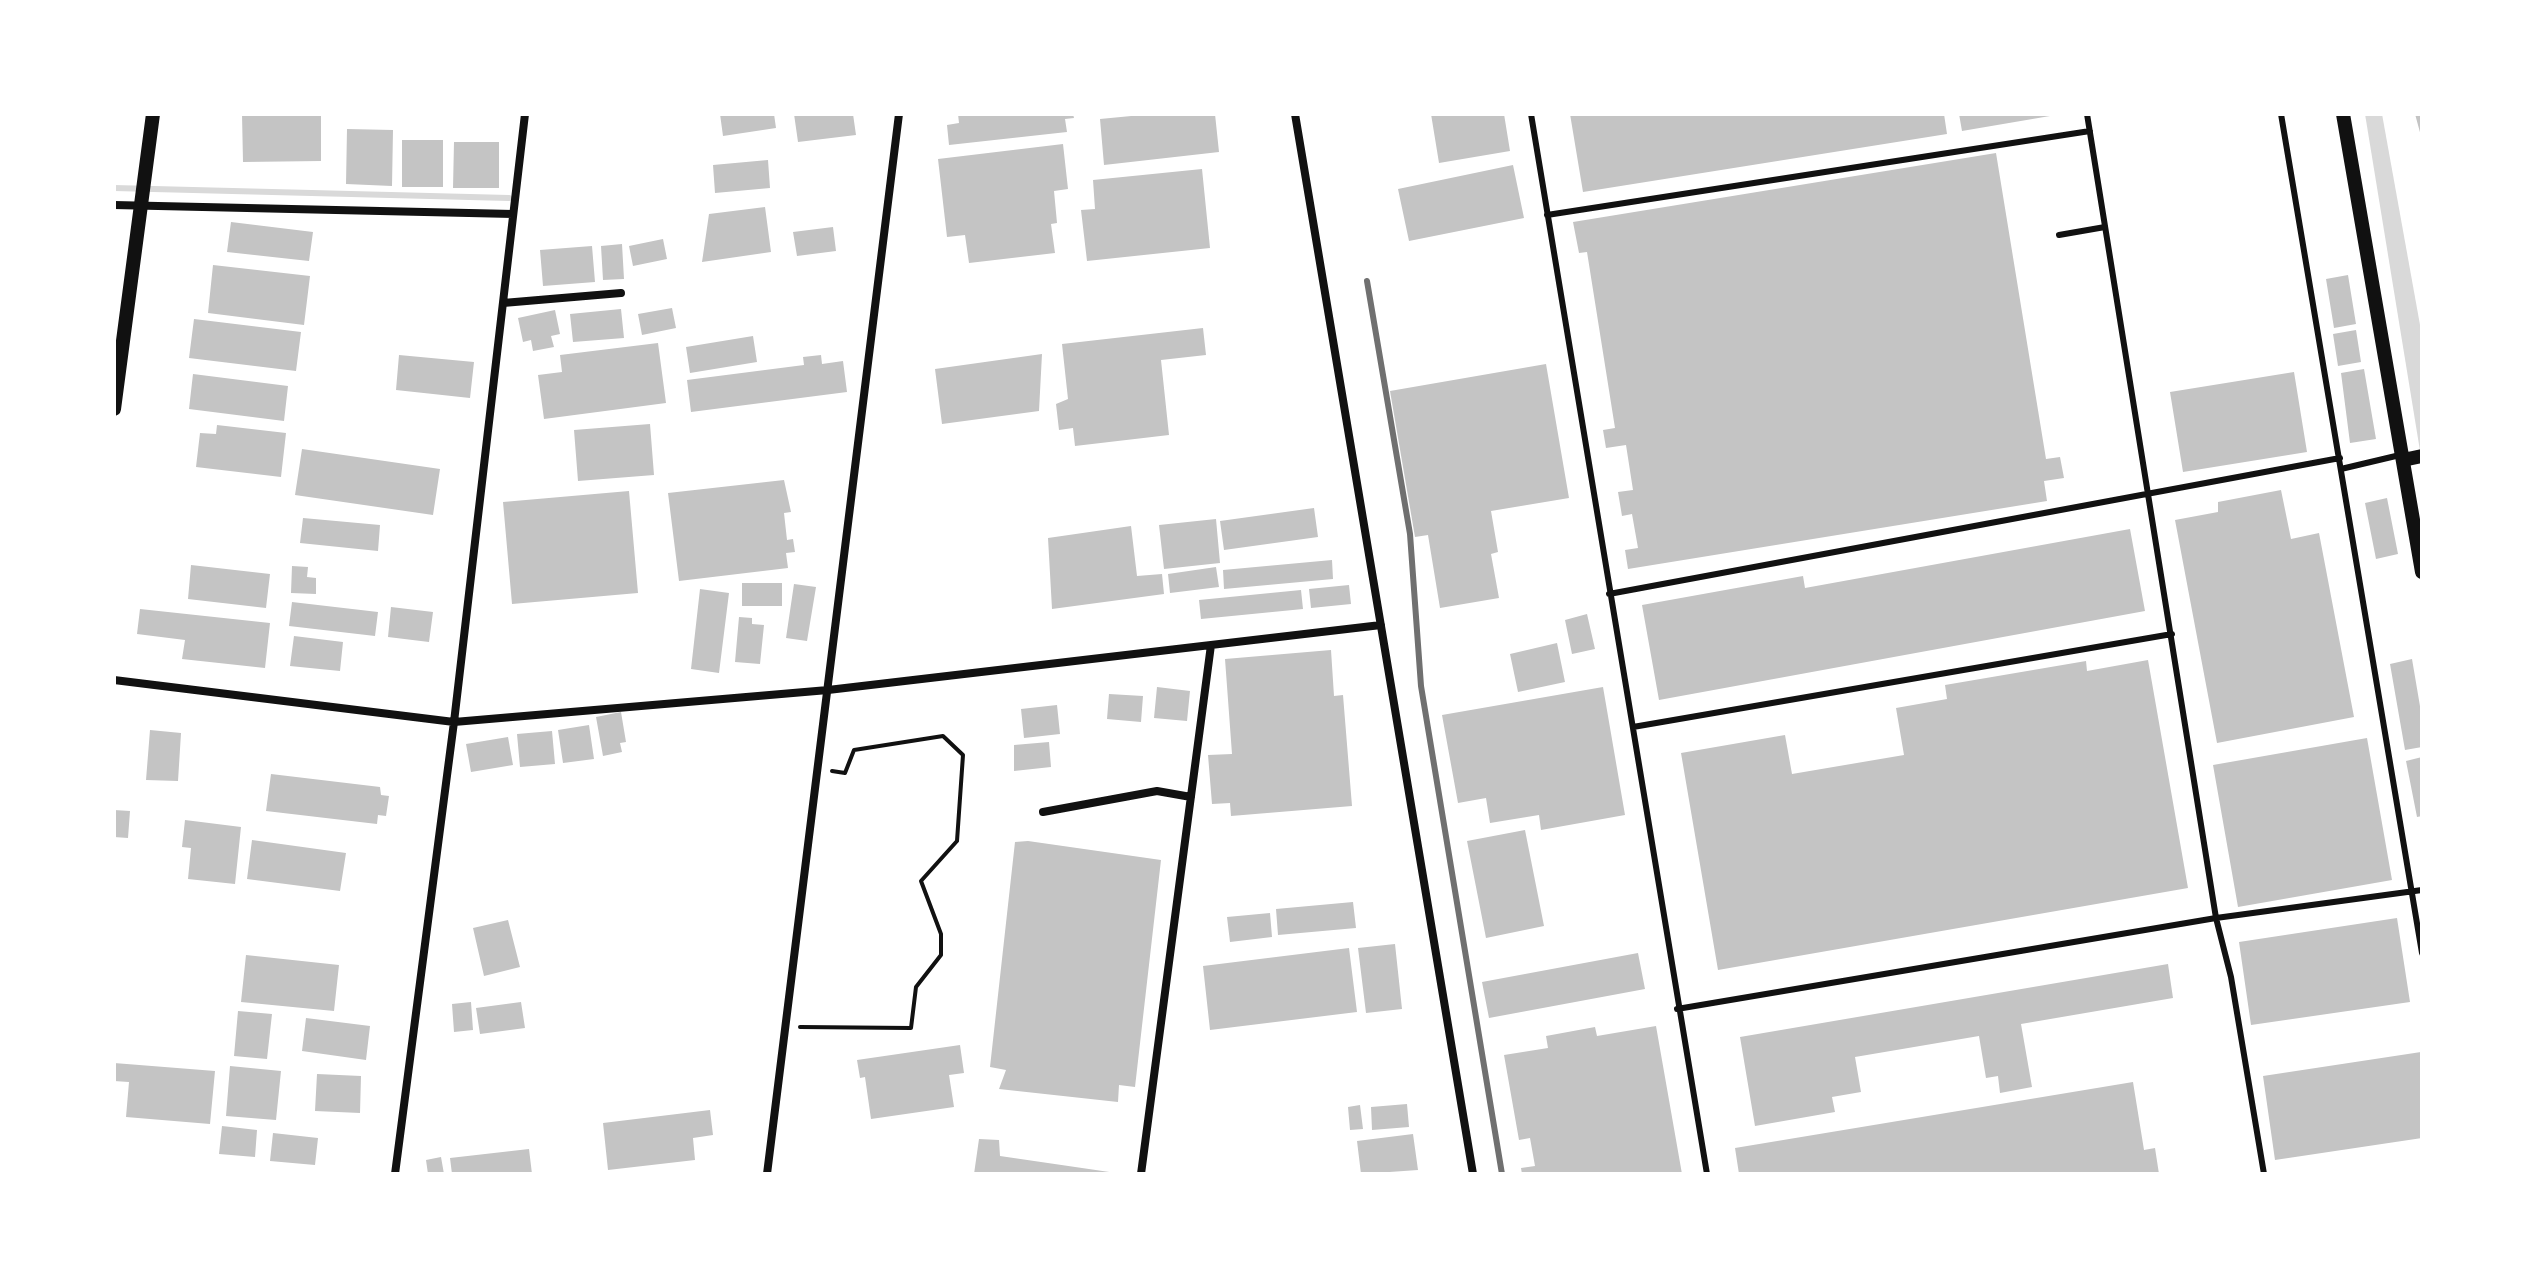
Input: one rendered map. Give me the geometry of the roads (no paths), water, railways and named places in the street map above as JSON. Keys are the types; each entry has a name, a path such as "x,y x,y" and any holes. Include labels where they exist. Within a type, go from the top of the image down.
{"street":[{"path":"114,409 153,114"},
{"path":"395,1174 454,722 525,114"},
{"path":"767,1174 899,114"},
{"path":"1295,114 1473,1174"},
{"path":"2343,114 2422,572"},
{"path":"114,205 513,214"},
{"path":"503,303 621,293"},
{"path":"2402,457 2422,456"},
{"path":"114,680 454,722 828,690 1381,625"},
{"path":"1141,1174 1211,645"},
{"path":"1043,812 1157,791 1191,797"}],"lane":[{"path":"1531,114 1677,1009 1707,1174"},
{"path":"2087,114 2216,918 2231,977 2264,1174"},
{"path":"2281,114 2422,953"},
{"path":"1547,215 2090,131"},
{"path":"2059,235 2105,227"},
{"path":"2341,469 2402,457"},
{"path":"1609,594 2340,458"},
{"path":"1633,727 2172,634"},
{"path":"1677,1009 2216,918 2422,890"}],"waterway":[{"path":"114,188 509,198"}],"railway":[{"path":"1367,281 1410,534 1421,686 1502,1174"}]}
